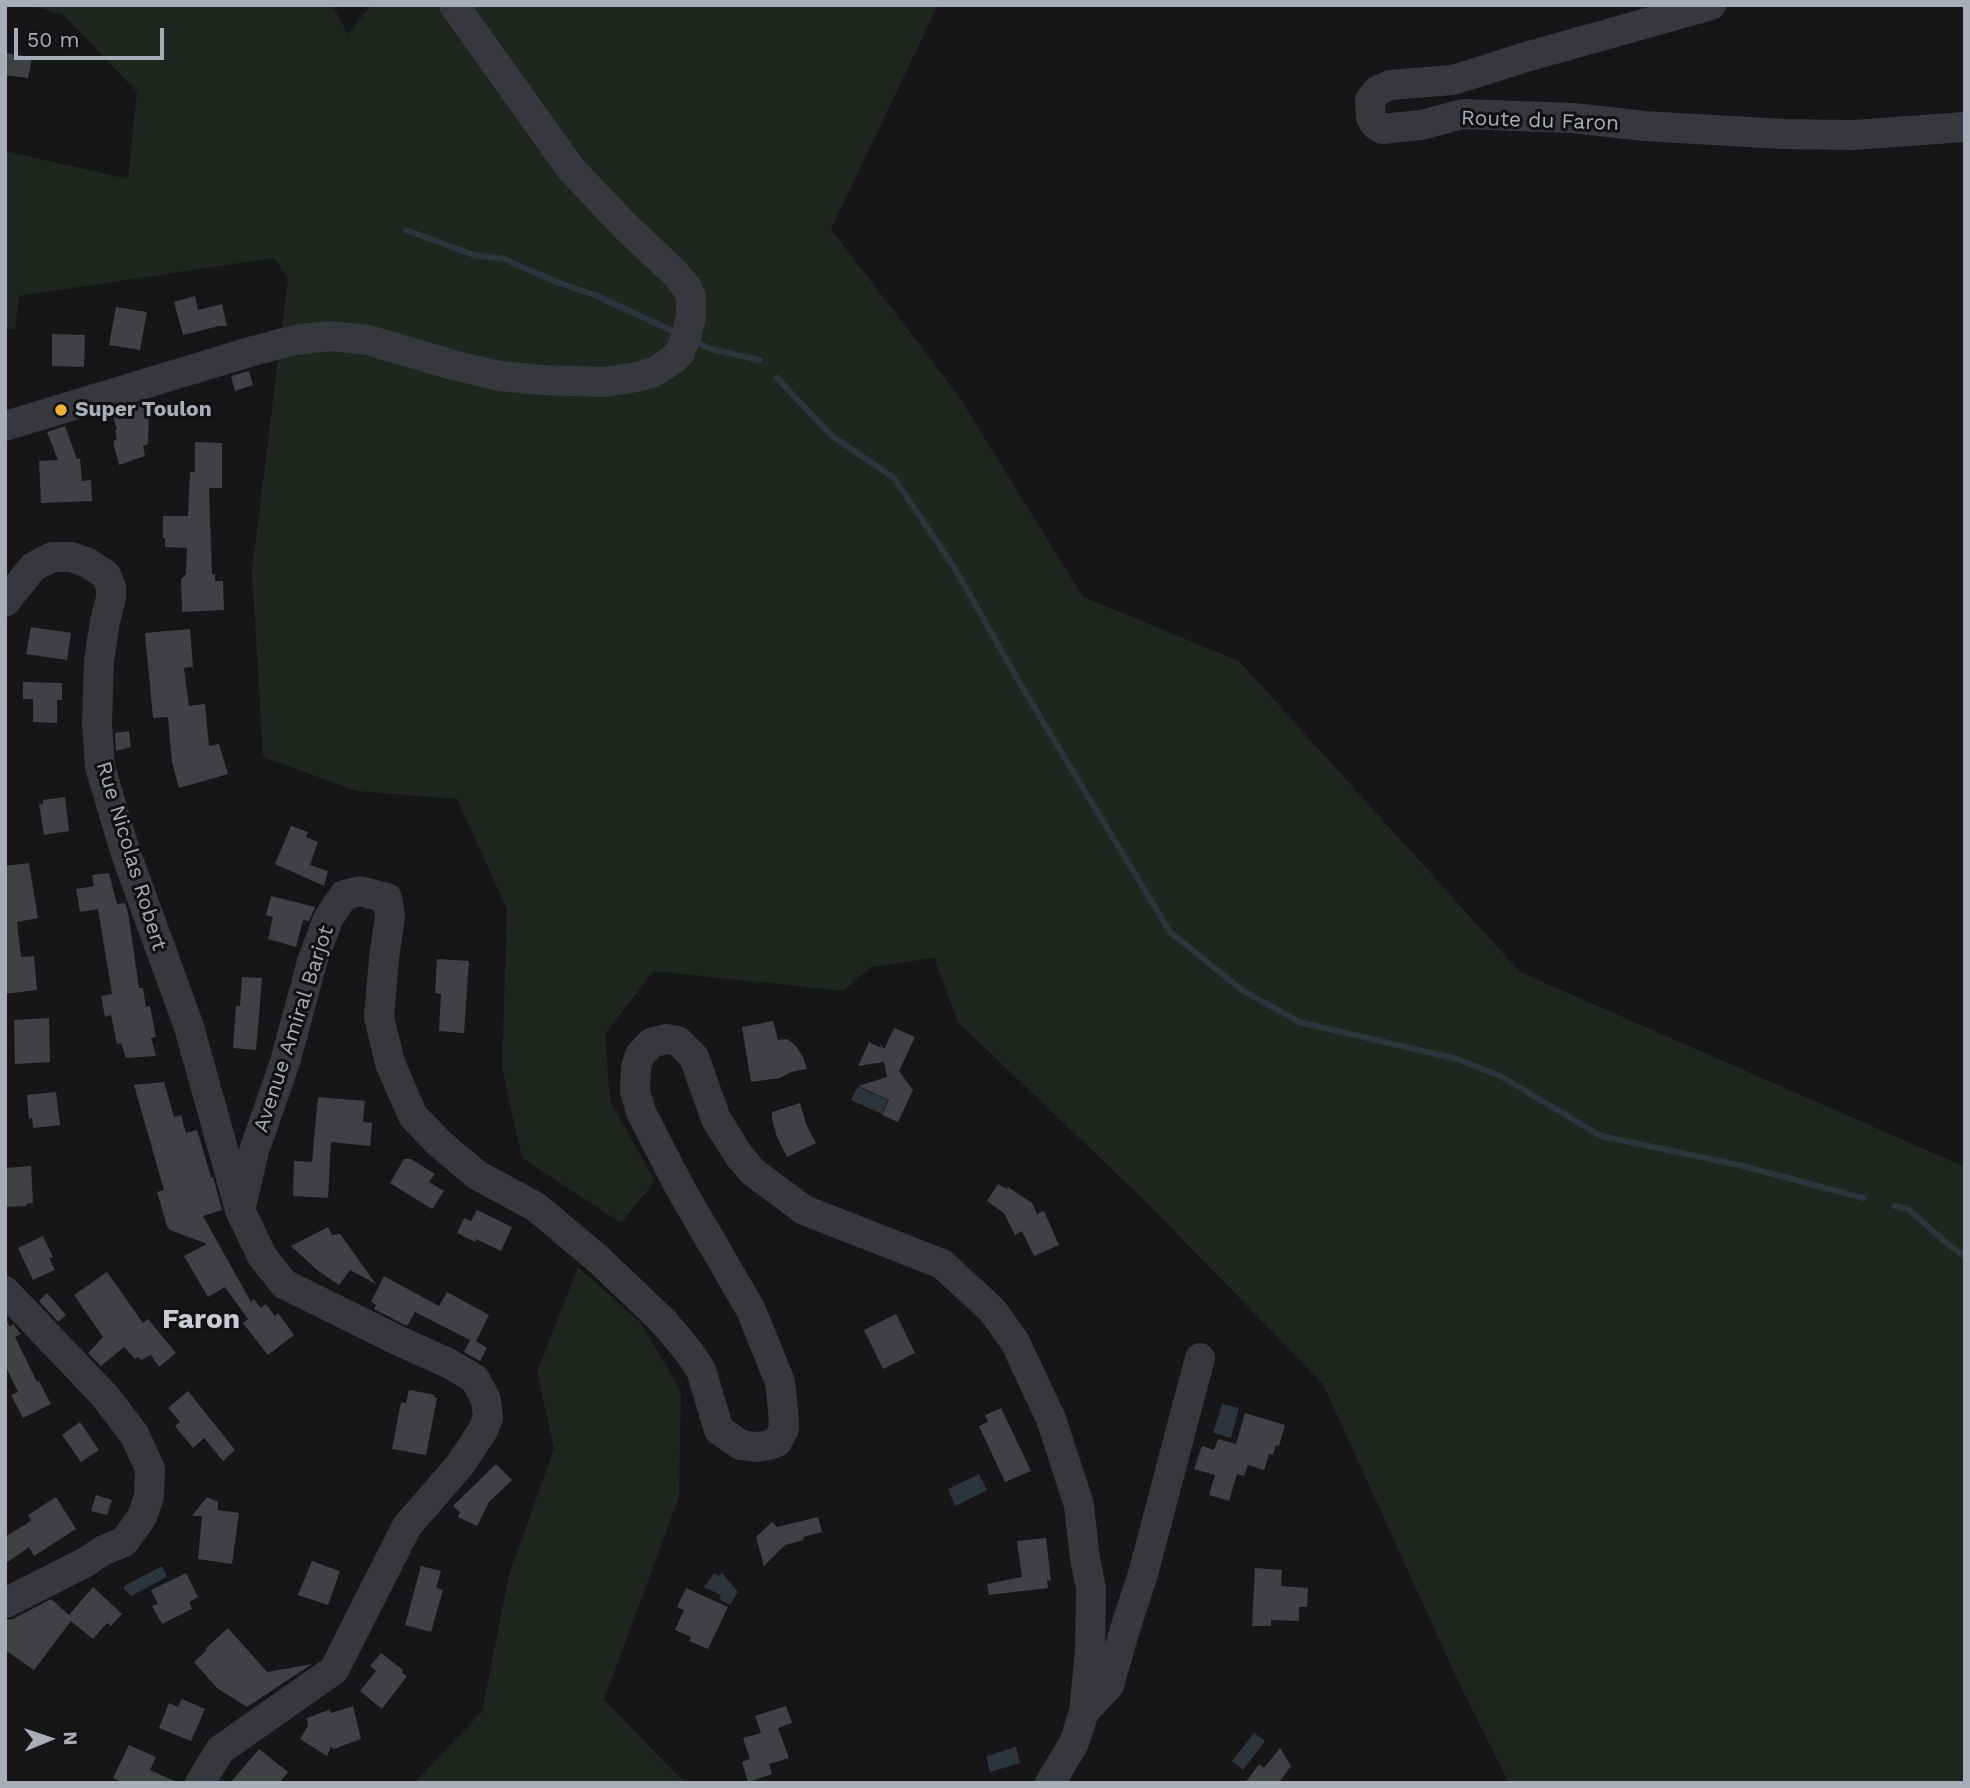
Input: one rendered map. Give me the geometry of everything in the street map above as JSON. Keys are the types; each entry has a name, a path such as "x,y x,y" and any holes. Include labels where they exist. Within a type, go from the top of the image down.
{"street":[{"path":"5,426 253,351 295,340 330,336 368,340 500,376 540,380 605,382 637,377 654,372 674,359 686,337 691,317 691,297 676,273 626,227 571,169 454,5"},
{"name":"Route du Faron","path":"1711,5 1453,80 1390,85 1377,91 1370,100 1371,118 1382,130 1421,125 1463,114 1573,118 1644,127 1783,134 1853,135 1965,127"},
{"name":"Rue Nicolas Robert","path":"5,603 33,567 51,557 71,558 88,563 106,575 111,587 99,662 97,723 100,768 126,854 189,1027 240,1210"},
{"name":"Avenue Amiral Barjot","path":"240,1210 254,1151 285,1062 312,962 328,919 344,895 360,891 387,898 390,917 380,1017 390,1063 413,1116 439,1143 477,1175 536,1207 598,1259 663,1321 701,1370 719,1430 741,1445 756,1447 777,1441 783,1429 779,1382 751,1310 680,1188 641,1112 635,1091 636,1067 640,1055 651,1043 666,1039 677,1041 694,1056 716,1119 726,1138 753,1172 804,1210 942,1264 992,1310 1015,1342 1051,1419 1079,1505 1091,1588 1090,1651 1084,1712"},
{"path":"200,1783 220,1751 334,1670 407,1526 460,1465 483,1430 488,1417 486,1400 475,1380 458,1369 284,1284 261,1256 240,1210"},
{"path":"5,1291 104,1395 134,1434 150,1469 149,1496 142,1517 124,1542 102,1550 86,1562 5,1603"},
{"path":"1050,1783 1074,1743 1084,1712 1109,1685 1143,1574 1200,1358"}],"shaded area":[{"path":"29,5 332,5 348,34 371,5 938,5 831,229 958,395 1083,597 1239,661 1520,972 1965,1167 1965,1783 1509,1783 1459,1683 1323,1384 1146,1202 958,1022 934,958 871,967 843,991 654,971 605,1034 610,1101 655,1181 621,1223 522,1158 502,1068 507,909 457,799 357,791 263,757 252,571 288,279 274,258 19,296 15,330 5,328 5,151 128,179 137,92 64,15"},
{"path":"858,1087 888,1100 882,1114 851,1100"},
{"path":"578,1267 640,1322 681,1391 679,1497 604,1700 685,1783 414,1783 482,1712 509,1575 554,1449 537,1372"},
{"path":"1222,1404 1239,1408 1231,1438 1213,1433"},
{"path":"979,1474 987,1490 955,1506 948,1489"},
{"path":"162,1566 167,1577 131,1596 124,1589 124,1586"},
{"path":"714,1573 719,1576 722,1573 738,1592 730,1605 719,1599 721,1595 704,1587"},
{"path":"1254,1733 1265,1741 1243,1770 1232,1761"},
{"path":"1016,1747 1020,1763 990,1772 986,1756"}],"building":[{"path":"5,53 32,57 28,78 5,75"},
{"path":"195,296 198,310 222,304 227,326 183,335 174,302"},
{"path":"116,307 147,312 140,350 109,345"},
{"path":"52,334 85,335 84,367 52,366"},
{"path":"249,371 253,385 235,391 231,376"},
{"path":"156,399 159,411 149,414 148,444 143,446 145,456 119,465 114,446 117,430 112,412"},
{"path":"65,426 77,459 80,459 82,481 91,480 92,501 41,503 39,461 58,460 47,432"},
{"path":"195,442 222,443 222,488 209,488 212,574 215,574 215,581 223,581 224,610 182,612 181,579 186,574 187,548 165,547 163,516 188,516 190,472 195,472"},
{"path":"31,627 71,633 67,660 26,654"},
{"path":"190,629 193,667 184,668 189,706 205,704 209,746 219,744 228,774 179,788 172,762 168,717 153,718 145,633"},
{"path":"23,682 62,683 62,700 57,700 57,723 33,722 33,699 23,699"},
{"path":"129,731 131,747 116,751 115,733"},
{"path":"65,797 69,831 44,835 39,804 43,804 43,800"},
{"path":"291,826 308,832 306,837 318,842 310,865 328,871 324,886 275,864"},
{"path":"29,863 38,918 17,922 21,957 34,956 37,990 5,994 5,866"},
{"path":"109,873 117,904 125,903 128,912 139,988 143,988 146,1007 150,1006 156,1037 151,1038 156,1056 126,1058 121,1043 117,1044 111,1015 105,1017 101,996 112,994 98,909 80,912 76,889 94,886 92,875"},
{"path":"271,896 315,907 309,921 303,920 296,947 268,939 273,917 266,915"},
{"path":"437,959 469,961 464,1033 439,1031 441,994 435,993"},
{"path":"242,977 262,978 256,1050 233,1048 236,1006 240,1006"},
{"path":"49,1018 50,1062 15,1064 14,1020"},
{"path":"773,1021 778,1040 787,1039 795,1045 807,1069 791,1072 780,1078 751,1082 742,1027"},
{"path":"894,1028 915,1037 899,1071 913,1090 898,1122 882,1115 889,1100 858,1086 887,1077 884,1062 858,1066 869,1042 881,1048 880,1044 884,1049"},
{"path":"164,1082 174,1117 181,1115 186,1133 197,1130 213,1177 222,1210 203,1216 251,1302 254,1299 261,1308 266,1304 275,1316 278,1313 294,1335 268,1355 243,1323 248,1319 225,1287 208,1297 184,1256 207,1244 170,1230 167,1226 157,1192 164,1190 134,1085"},
{"path":"56,1092 60,1125 33,1128 32,1118 29,1119 27,1095"},
{"path":"318,1097 365,1101 363,1122 372,1123 370,1146 331,1142 328,1198 293,1196 294,1161 312,1162"},
{"path":"800,1103 806,1124 816,1143 787,1157 777,1137 772,1112"},
{"path":"404,1159 411,1159 435,1174 429,1182 444,1191 432,1209 390,1183"},
{"path":"31,1166 33,1203 5,1207 5,1168"},
{"path":"998,1184 1007,1189 1008,1187 1032,1203 1037,1214 1044,1211 1059,1245 1034,1256 1022,1231 1015,1235 1004,1213 987,1201"},
{"path":"477,1210 512,1227 501,1251 457,1233 464,1218 471,1221"},
{"path":"328,1227 332,1235 340,1234 376,1284 350,1270 339,1285 317,1270 291,1246"},
{"path":"43,1236 53,1257 49,1258 55,1270 33,1280 18,1248"},
{"path":"107,1272 143,1323 148,1319 176,1353 159,1367 151,1355 141,1360 138,1357 135,1359 124,1347 101,1366 88,1353 103,1337 74,1295"},
{"path":"384,1276 439,1306 447,1292 489,1315 476,1341 487,1348 480,1361 464,1352 470,1340 415,1312 407,1326 374,1309 376,1305 371,1302"},
{"path":"47,1293 66,1315 58,1322 39,1301"},
{"path":"896,1314 915,1353 883,1369 864,1330"},
{"path":"5,1317 10,1327 13,1324 21,1334 15,1337 51,1404 23,1418 11,1395 18,1392 5,1365"},
{"path":"409,1390 435,1395 437,1398 426,1455 392,1449 401,1402 406,1403"},
{"path":"188,1391 235,1450 223,1461 204,1438 193,1448 175,1426 180,1422 168,1408"},
{"path":"1001,1408 1031,1471 1005,1482 979,1426 988,1422 985,1415"},
{"path":"1245,1413 1285,1425 1279,1446 1276,1445 1273,1455 1269,1454 1264,1470 1248,1465 1244,1476 1237,1474 1229,1501 1209,1495 1215,1475 1194,1469 1202,1446 1214,1450 1218,1439 1236,1444"},
{"path":"80,1422 99,1450 81,1462 62,1435"},
{"path":"496,1464 512,1480 489,1502 477,1526 458,1517 460,1512 453,1506"},
{"path":"96,1495 112,1500 107,1515 91,1511"},
{"path":"56,1497 76,1529 34,1556 29,1547 5,1564 5,1537 31,1521 28,1515"},
{"path":"207,1497 218,1502 218,1510 239,1513 232,1564 198,1559 202,1516 192,1516"},
{"path":"818,1517 822,1532 785,1545 764,1566 756,1537 772,1522 777,1527"},
{"path":"1046,1538 1051,1581 1047,1580 1048,1588 989,1595 987,1584 1022,1577 1017,1541"},
{"path":"312,1561 340,1571 328,1605 298,1595"},
{"path":"421,1566 441,1571 436,1588 443,1590 431,1632 405,1625"},
{"path":"1255,1568 1282,1570 1281,1586 1308,1588 1307,1607 1299,1607 1299,1621 1271,1620 1271,1626 1252,1626"},
{"path":"186,1573 198,1597 189,1602 192,1609 162,1624 152,1606 158,1604 151,1590"},
{"path":"93,1587 122,1614 111,1626 107,1623 93,1639 71,1621 34,1670 5,1650 5,1620 13,1619 51,1599 69,1615"},
{"path":"686,1588 728,1607 708,1649 689,1641 691,1637 675,1630 684,1610 677,1607"},
{"path":"228,1628 267,1672 312,1664 247,1707 217,1688 194,1662"},
{"path":"381,1653 407,1676 382,1709 360,1691 376,1671 370,1666"},
{"path":"182,1699 205,1709 191,1741 159,1728 169,1703 178,1707"},
{"path":"353,1706 361,1739 334,1749 331,1747 327,1756 300,1739 308,1726 307,1718 329,1710 331,1713"},
{"path":"786,1706 792,1723 778,1728 789,1758 769,1764 772,1774 748,1782 742,1762 750,1759 743,1738 761,1733 755,1716"},
{"path":"129,1745 156,1757 150,1770 179,1783 123,1783 113,1778"},
{"path":"1280,1748 1291,1766 1280,1781 1283,1783 1245,1783 1259,1764 1264,1768"},
{"path":"259,1749 288,1772 281,1783 230,1783"}],"waterway":[{"path":"406,230 474,255 504,259 595,295 679,334"},
{"path":"692,340 711,349 760,360"},
{"path":"777,378 832,436 894,478 955,569 1025,692 1170,932 1242,990 1299,1022 1457,1059 1500,1076 1601,1136 1739,1165 1863,1198"},
{"path":"1895,1206 1908,1209 1965,1256"}],"place":[{"name":"Super Toulon","path":"61,410"}],"district":[{"name":"Faron","path":"201,1320"}]}
